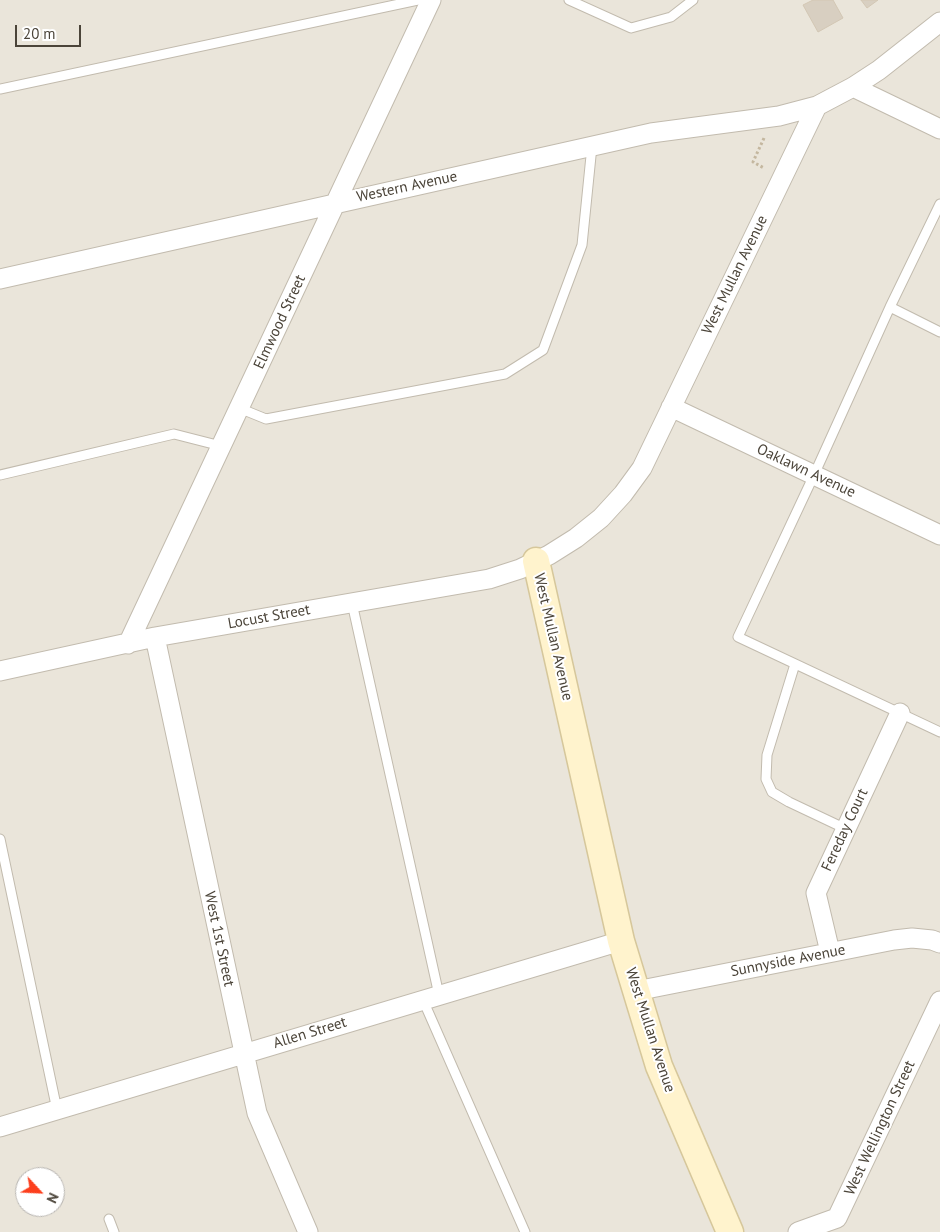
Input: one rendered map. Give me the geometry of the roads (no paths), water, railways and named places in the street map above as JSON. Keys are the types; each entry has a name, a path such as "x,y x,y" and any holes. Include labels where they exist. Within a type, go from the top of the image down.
{"street":[{"name":"Elmwood Street","path":"128,644 431,0"},
{"path":"817,106 853,87 879,70 940,22"},
{"path":"853,87 940,129"},
{"name":"Western Avenue","path":"0,279 592,146 651,134 779,116 817,106"},
{"name":"West Mullan Avenue","path":"730,1232 659,1066 621,941 536,561 576,538 601,518 623,494 642,468 817,106"},
{"name":"Oaklawn Avenue","path":"671,407 940,535"},
{"name":"Locust Street","path":"0,671 155,638 489,579 520,569 536,561"},
{"name":"West 1st Street","path":"155,638 257,1113 308,1232"},
{"name":"Fereday Court","path":"830,952 816,893 900,713"},
{"name":"Sunnyside Avenue","path":"636,991 830,952 912,938 932,940 940,943"},
{"name":"Allen Street","path":"0,1127 621,941"},
{"name":"West Wellington Street","path":"798,1232 837,1218 940,1001"}],"lane":[{"path":"0,89 418,0"},
{"path":"569,0 631,28 671,17 693,0"},
{"path":"239,408 266,419 276,418 505,374 543,350 582,244 592,146"},
{"path":"940,204 890,307 814,476 738,637 940,732"},
{"path":"890,307 940,332"},
{"path":"0,476 174,434 221,446"},
{"path":"352,603 431,998 525,1232"},
{"path":"795,664 767,755 765,766 766,779 772,792 788,802 846,829"},
{"path":"0,839 57,1110"},
{"path":"109,1219 114,1232"}]}
